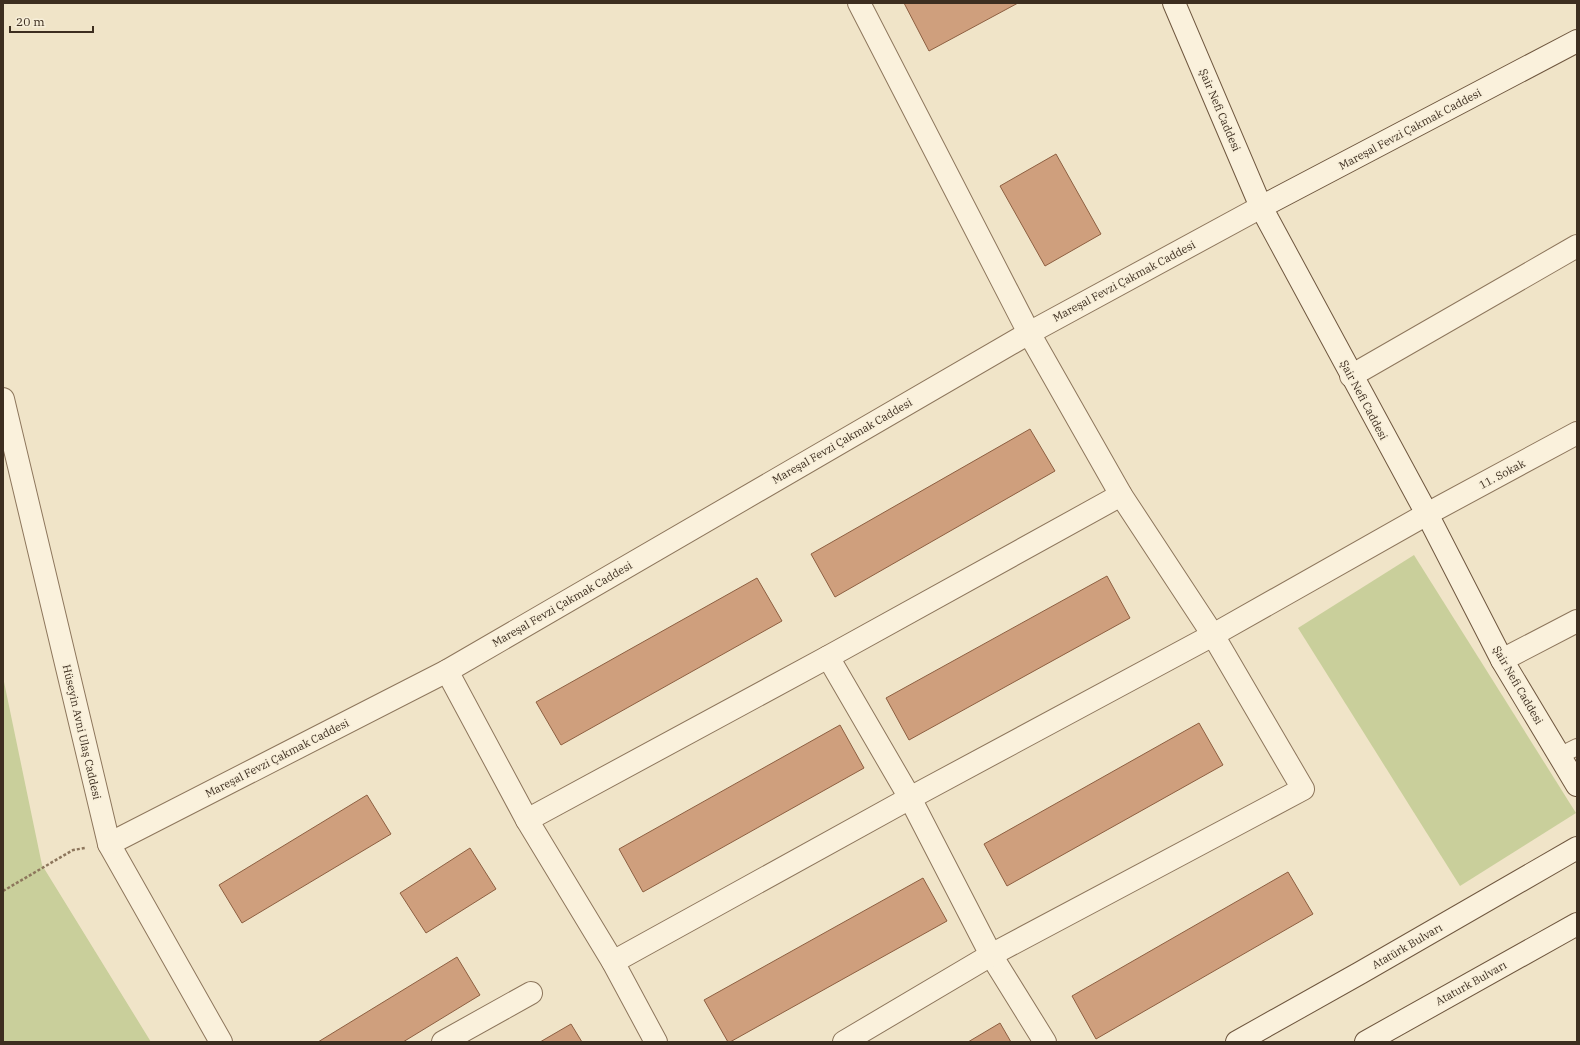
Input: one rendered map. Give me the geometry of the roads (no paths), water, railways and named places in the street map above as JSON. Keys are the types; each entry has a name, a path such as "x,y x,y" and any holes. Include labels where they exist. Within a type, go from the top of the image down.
{"street":[{"path":"844,1042 991,955 1303,789 1212,635 1120,495 1029,333 859,3"},
{"name":"Şair Nefi Caddesi","path":"1174,3 1262,207 1351,376 1427,514 1502,660 1568,751 1577,785"},
{"name":"Mareşal Fevzi Çakmak Caddesi","path":"108,844 447,671 1029,333 1262,207 1577,41"},
{"path":"1351,376 1577,246"},
{"name":"Hüseyin Avni Ulaş Caddesi","path":"3,399 108,844 221,1042"},
{"name":"11. Sokak","path":"613,962 910,798 1212,635 1427,514 1577,434"},
{"path":"526,820 828,657 1120,495"},
{"path":"1502,660 1577,621"},
{"path":"828,657 910,798 991,955 1045,1042"},
{"path":"447,671 526,820 613,962 656,1042"},
{"name":"Atatürk Bulvarı","path":"1237,1042 1577,848"},
{"name":"Ataturk Bulvarı","path":"1366,1042 1577,924"},
{"path":"443,1042 531,994"}]}
